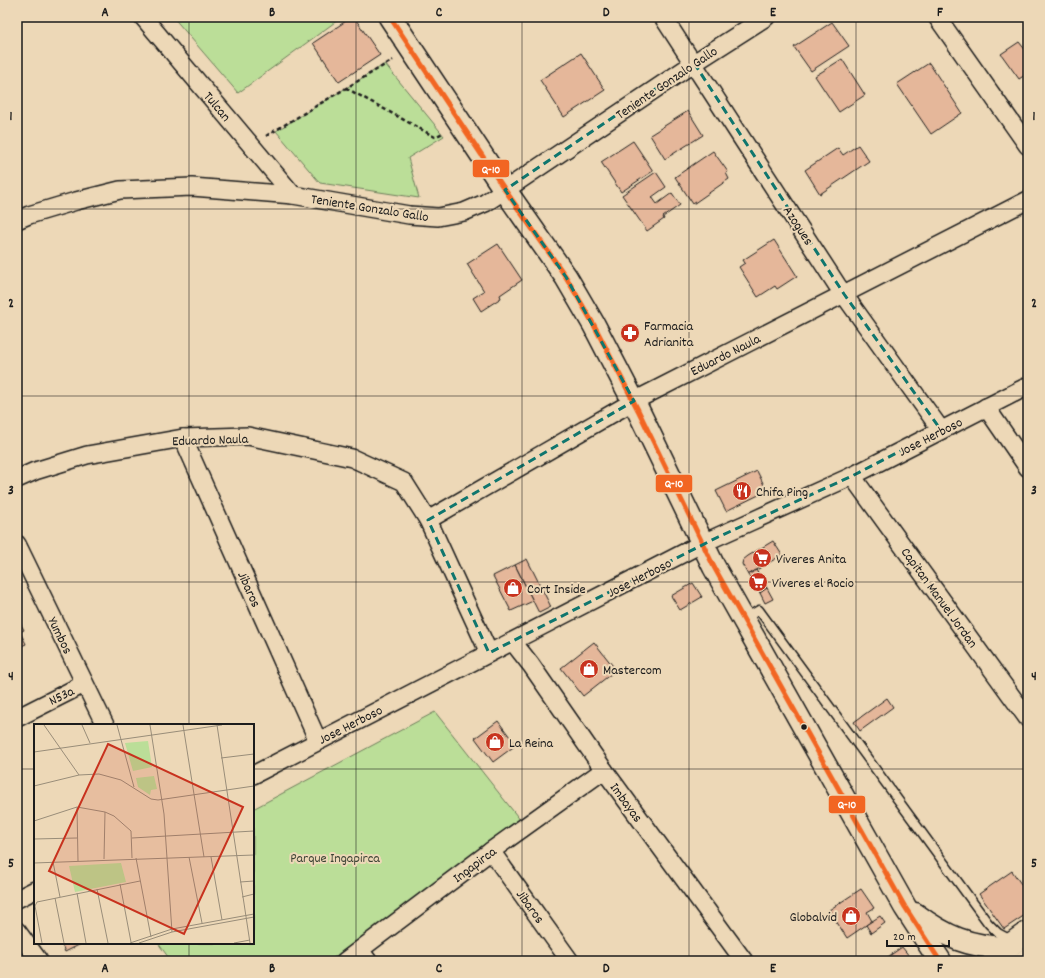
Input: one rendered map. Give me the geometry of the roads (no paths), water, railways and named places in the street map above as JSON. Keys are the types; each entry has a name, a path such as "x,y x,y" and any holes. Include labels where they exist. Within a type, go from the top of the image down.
{"main road":[{"path":"390,17 505,190 566,278 594,326 634,401 703,543 744,619 905,907 940,961"},
{"path":"905,907 946,935 977,945 989,947 1020,945"},
{"path":"988,961 1020,945"},
{"path":"1020,945 1025,961"}],"street":[{"name":"Tulcan","path":"143,17 293,195"},
{"name":"Azogues","path":"663,17 844,294 940,430"},
{"name":"Teniente Gonzalo Gallo","path":"17,220 76,200 120,190 192,187 293,195 409,215 438,217 464,212 485,203 694,63 766,17"},
{"path":"937,17 1028,146"},
{"name":"Eduardo Naula","path":"428,520 634,401 1028,200"},
{"name":"Jose Herboso","path":"254,774 703,543 852,476 1028,386"},
{"path":"986,407 1028,468"},
{"name":"Eduardo Naula","path":"17,479 35,471 87,455 183,438 248,436 352,458 404,482 428,520 489,653"},
{"name":"Jibaros","path":"183,438 318,741"},
{"name":"Capitan Manuel Jordan","path":"852,476 1028,719"},
{"name":"Yumbos","path":"17,544 104,724"},
{"name":"Imbayas","path":"513,642 531,665 604,770 744,961"},
{"name":"N53a","path":"17,718 84,684"},
{"name":"Ingapirca","path":"345,961 364,955 491,851 604,770"},
{"name":"Jibaros","path":"491,851 570,961"},
{"path":"17,899 34,890"},
{"path":"17,931 39,961"}],"lane":[{"path":"744,619 758,610 988,923 1005,937 1020,945"}],"place":[{"name":"Farmacia Adrianita","path":"630,333"},
{"name":"Chifa Ping","path":"742,491"},
{"name":"Viveres Anita","path":"762,558"},
{"name":"Viveres el Rocio","path":"758,582"},
{"name":"Cort Inside","path":"513,588"},
{"name":"Mastercom","path":"589,669"},
{"name":"La Reina","path":"495,742"},
{"name":"Globalvid","path":"851,916"}],"park label":[{"name":"Parque Ingapirca","path":"335,857"}]}
